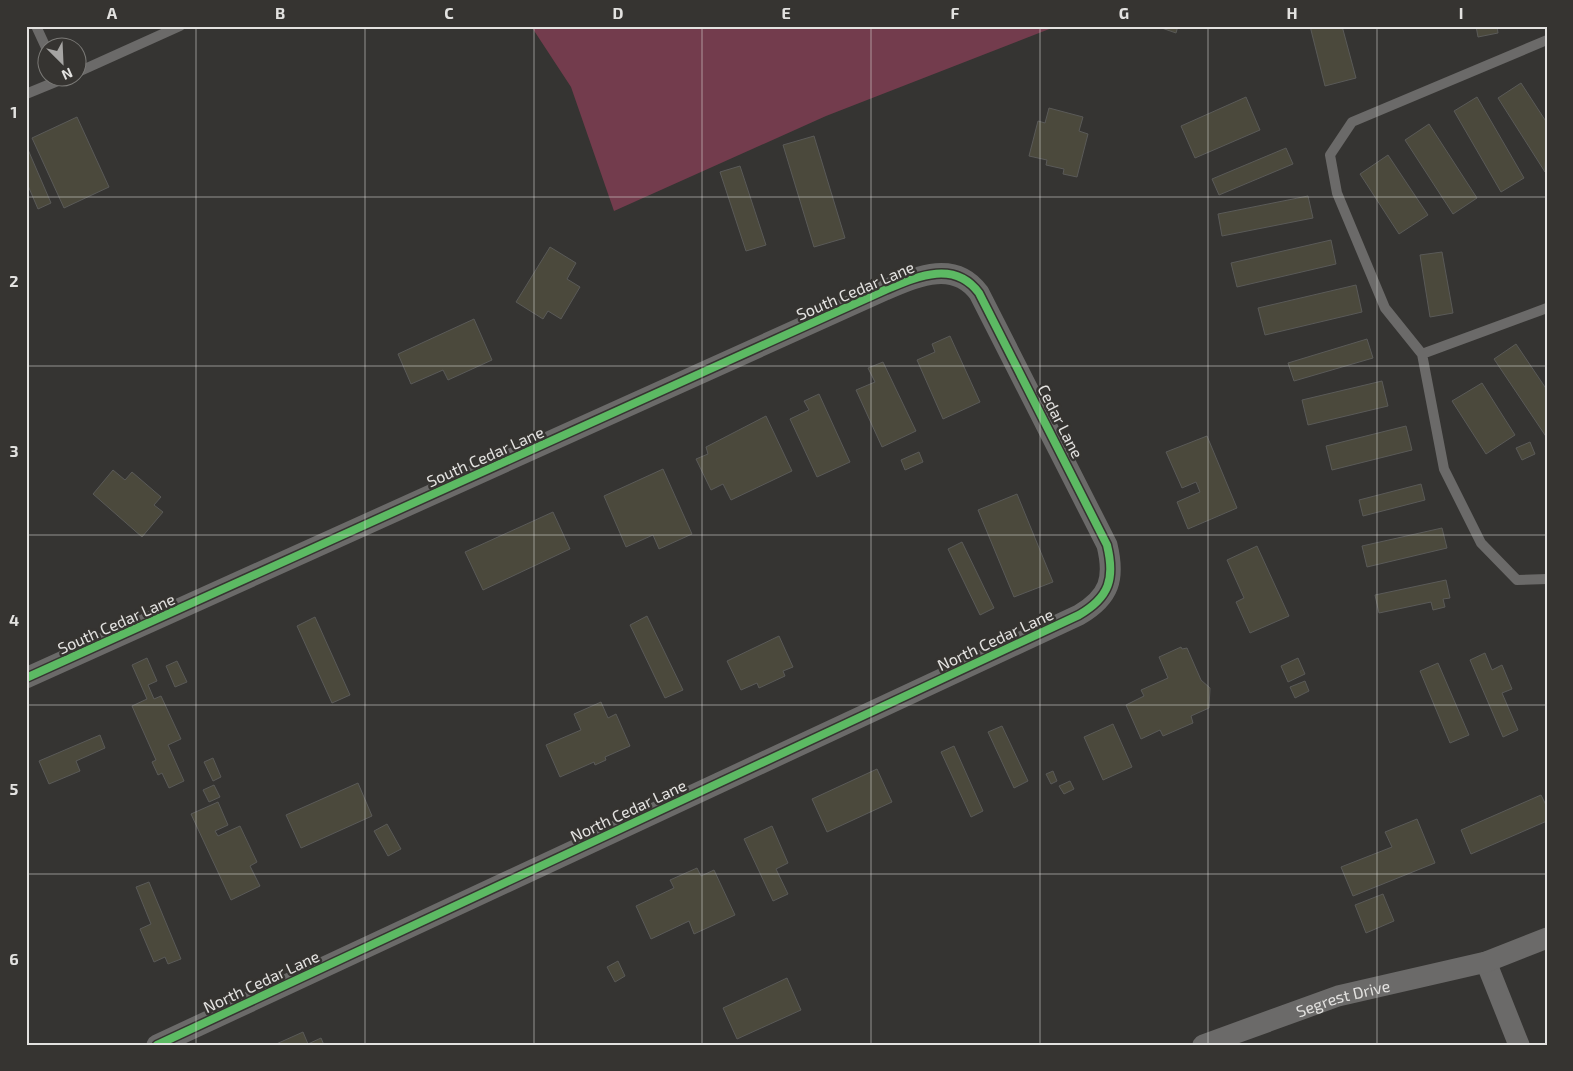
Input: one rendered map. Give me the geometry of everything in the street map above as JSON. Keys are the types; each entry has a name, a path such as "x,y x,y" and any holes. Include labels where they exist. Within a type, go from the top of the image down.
{"street":[{"name":"South Cedar Lane","path":"26,678 885,290 926,275 941,273 959,276"},
{"name":"Cedar Lane","path":"959,276 977,290 988,309 1104,538 1110,558 1111,572 1105,591"},
{"name":"North Cedar Lane","path":"157,1045 1063,622 1091,607 1105,591"},
{"name":"Segrest Drive","path":"1204,1045 1338,996 1486,962 1547,938"},
{"path":"1486,962 1519,1045"}],"lane":[{"path":"36,26 42,38"},
{"path":"88,67 180,26"},
{"path":"1547,40 1352,122 1330,155 1337,193 1385,308 1422,354 1444,469 1481,543 1517,580 1547,579"},
{"path":"26,94 39,88"},
{"path":"1422,354 1547,308"}],"shaded area":[{"path":"531,26 1057,26 826,116 614,211 571,87"}],"building":[{"path":"1156,26 1178,26 1176,33"},
{"path":"1310,26 1342,26 1356,78 1325,86"},
{"path":"1476,26 1497,26 1498,33 1478,37"},
{"path":"1521,83 1547,123 1545,172 1498,98"},
{"path":"1246,97 1260,130 1195,158 1181,126"},
{"path":"1477,97 1524,178 1501,192 1454,111"},
{"path":"1049,108 1083,117 1079,131 1088,134 1077,177 1063,174 1064,169 1046,165 1047,160 1029,156 1038,121 1045,123"},
{"path":"77,117 109,187 64,208 32,138"},
{"path":"1429,124 1477,198 1453,214 1405,140"},
{"path":"814,136 845,238 814,247 783,145"},
{"path":"26,145 51,203 38,209 26,181"},
{"path":"1286,148 1293,164 1219,195 1212,179"},
{"path":"1388,155 1428,215 1399,234 1360,174"},
{"path":"740,166 766,245 746,251 720,172"},
{"path":"1308,196 1313,218 1222,236 1218,214"},
{"path":"1331,240 1336,264 1237,287 1231,263"},
{"path":"550,247 576,263 567,279 580,287 561,319 548,311 543,319 516,302"},
{"path":"1442,252 1453,313 1430,317 1420,255"},
{"path":"1356,285 1362,312 1265,335 1258,308"},
{"path":"474,319 492,360 448,380 443,370 411,384 398,354"},
{"path":"950,336 980,402 943,419 917,360 935,352 932,344"},
{"path":"1367,339 1373,358 1294,381 1288,363"},
{"path":"1516,344 1547,390 1547,438 1494,359"},
{"path":"883,362 916,431 882,447 856,390 875,382 868,368"},
{"path":"1382,381 1388,406 1308,425 1302,400"},
{"path":"1482,383 1515,435 1486,454 1452,401"},
{"path":"819,394 850,462 817,477 790,419 809,410 804,401"},
{"path":"766,416 792,471 731,500 723,484 711,490 696,459 708,454 706,447"},
{"path":"1406,426 1412,450 1332,470 1326,446"},
{"path":"1207,436 1237,508 1188,529 1177,502 1200,492 1196,482 1182,488 1166,452"},
{"path":"1530,442 1535,454 1522,460 1516,448"},
{"path":"919,452 923,462 905,470 901,460"},
{"path":"663,469 692,534 659,549 653,535 626,547 604,496"},
{"path":"113,470 125,480 132,472 161,497 154,505 163,512 142,537 93,494"},
{"path":"1421,484 1425,500 1363,516 1359,500"},
{"path":"1017,494 1053,582 1014,597 978,510"},
{"path":"553,512 570,549 483,590 465,552"},
{"path":"1442,528 1447,548 1367,567 1362,546"},
{"path":"962,542 994,608 980,615 948,549"},
{"path":"1257,546 1289,616 1250,633 1236,602 1244,598 1227,560"},
{"path":"1446,580 1450,598 1443,599 1445,607 1433,610 1431,602 1379,613 1375,595"},
{"path":"647,616 683,690 665,698 630,625"},
{"path":"315,617 350,695 332,703 297,626"},
{"path":"779,636 793,667 783,671 785,676 759,688 757,683 741,690 727,661"},
{"path":"1181,647 1182,649 1187,648 1201,680 1210,688 1209,708 1191,716 1193,723 1163,736 1160,730 1141,739 1126,705 1144,696 1141,690 1168,678 1159,657"},
{"path":"1485,653 1492,670 1502,665 1512,689 1502,693 1518,730 1503,737 1470,660"},
{"path":"147,658 157,681 148,685 154,699 161,696 181,739 168,745 184,781 169,788 162,773 158,775 152,762 156,760 132,706 147,699 132,665"},
{"path":"1298,658 1305,674 1288,682 1281,666"},
{"path":"177,661 187,682 175,687 166,666"},
{"path":"1438,663 1469,735 1450,743 1420,671"},
{"path":"1305,681 1309,691 1295,698 1290,687"},
{"path":"601,702 608,718 616,714 630,746 605,757 606,760 595,765 594,762 560,777 546,745 581,730 574,714"},
{"path":"1113,724 1132,767 1103,780 1084,737"},
{"path":"1002,726 1028,781 1014,788 988,732"},
{"path":"100,735 105,748 76,761 80,771 49,784 39,761"},
{"path":"954,746 983,811 971,817 941,752"},
{"path":"213,758 221,777 213,781 204,762"},
{"path":"877,769 892,802 827,832 812,799"},
{"path":"1053,771 1057,781 1051,784 1046,774"},
{"path":"1070,781 1074,789 1064,794 1059,786"},
{"path":"358,783 372,816 301,848 286,815"},
{"path":"214,785 220,797 209,802 203,790"},
{"path":"1541,795 1547,807 1547,821 1471,854 1461,830"},
{"path":"218,802 228,825 215,831 218,836 240,826 257,862 250,866 260,886 231,900 191,814"},
{"path":"1417,819 1435,863 1353,896 1341,867 1392,847 1385,832"},
{"path":"387,824 401,849 388,856 374,831"},
{"path":"772,826 788,863 776,869 788,894 773,901 744,839"},
{"path":"697,868 701,876 714,870 735,915 694,934 689,921 651,939 636,906 674,888 670,880"},
{"path":"149,882 181,959 168,964 165,957 154,962 140,929 151,924 136,887"},
{"path":"1383,894 1394,921 1366,933 1355,905"},
{"path":"618,961 625,976 615,982 607,967"},
{"path":"787,978 801,1010 737,1039 723,1008"},
{"path":"303,1032 308,1044 321,1038 324,1045 274,1045"}],"cycle path":[{"path":"26,678 885,290 909,280 934,274 958,276 979,293 1107,545 1110,567 1108,586 1098,601 1079,615 157,1045"}]}
